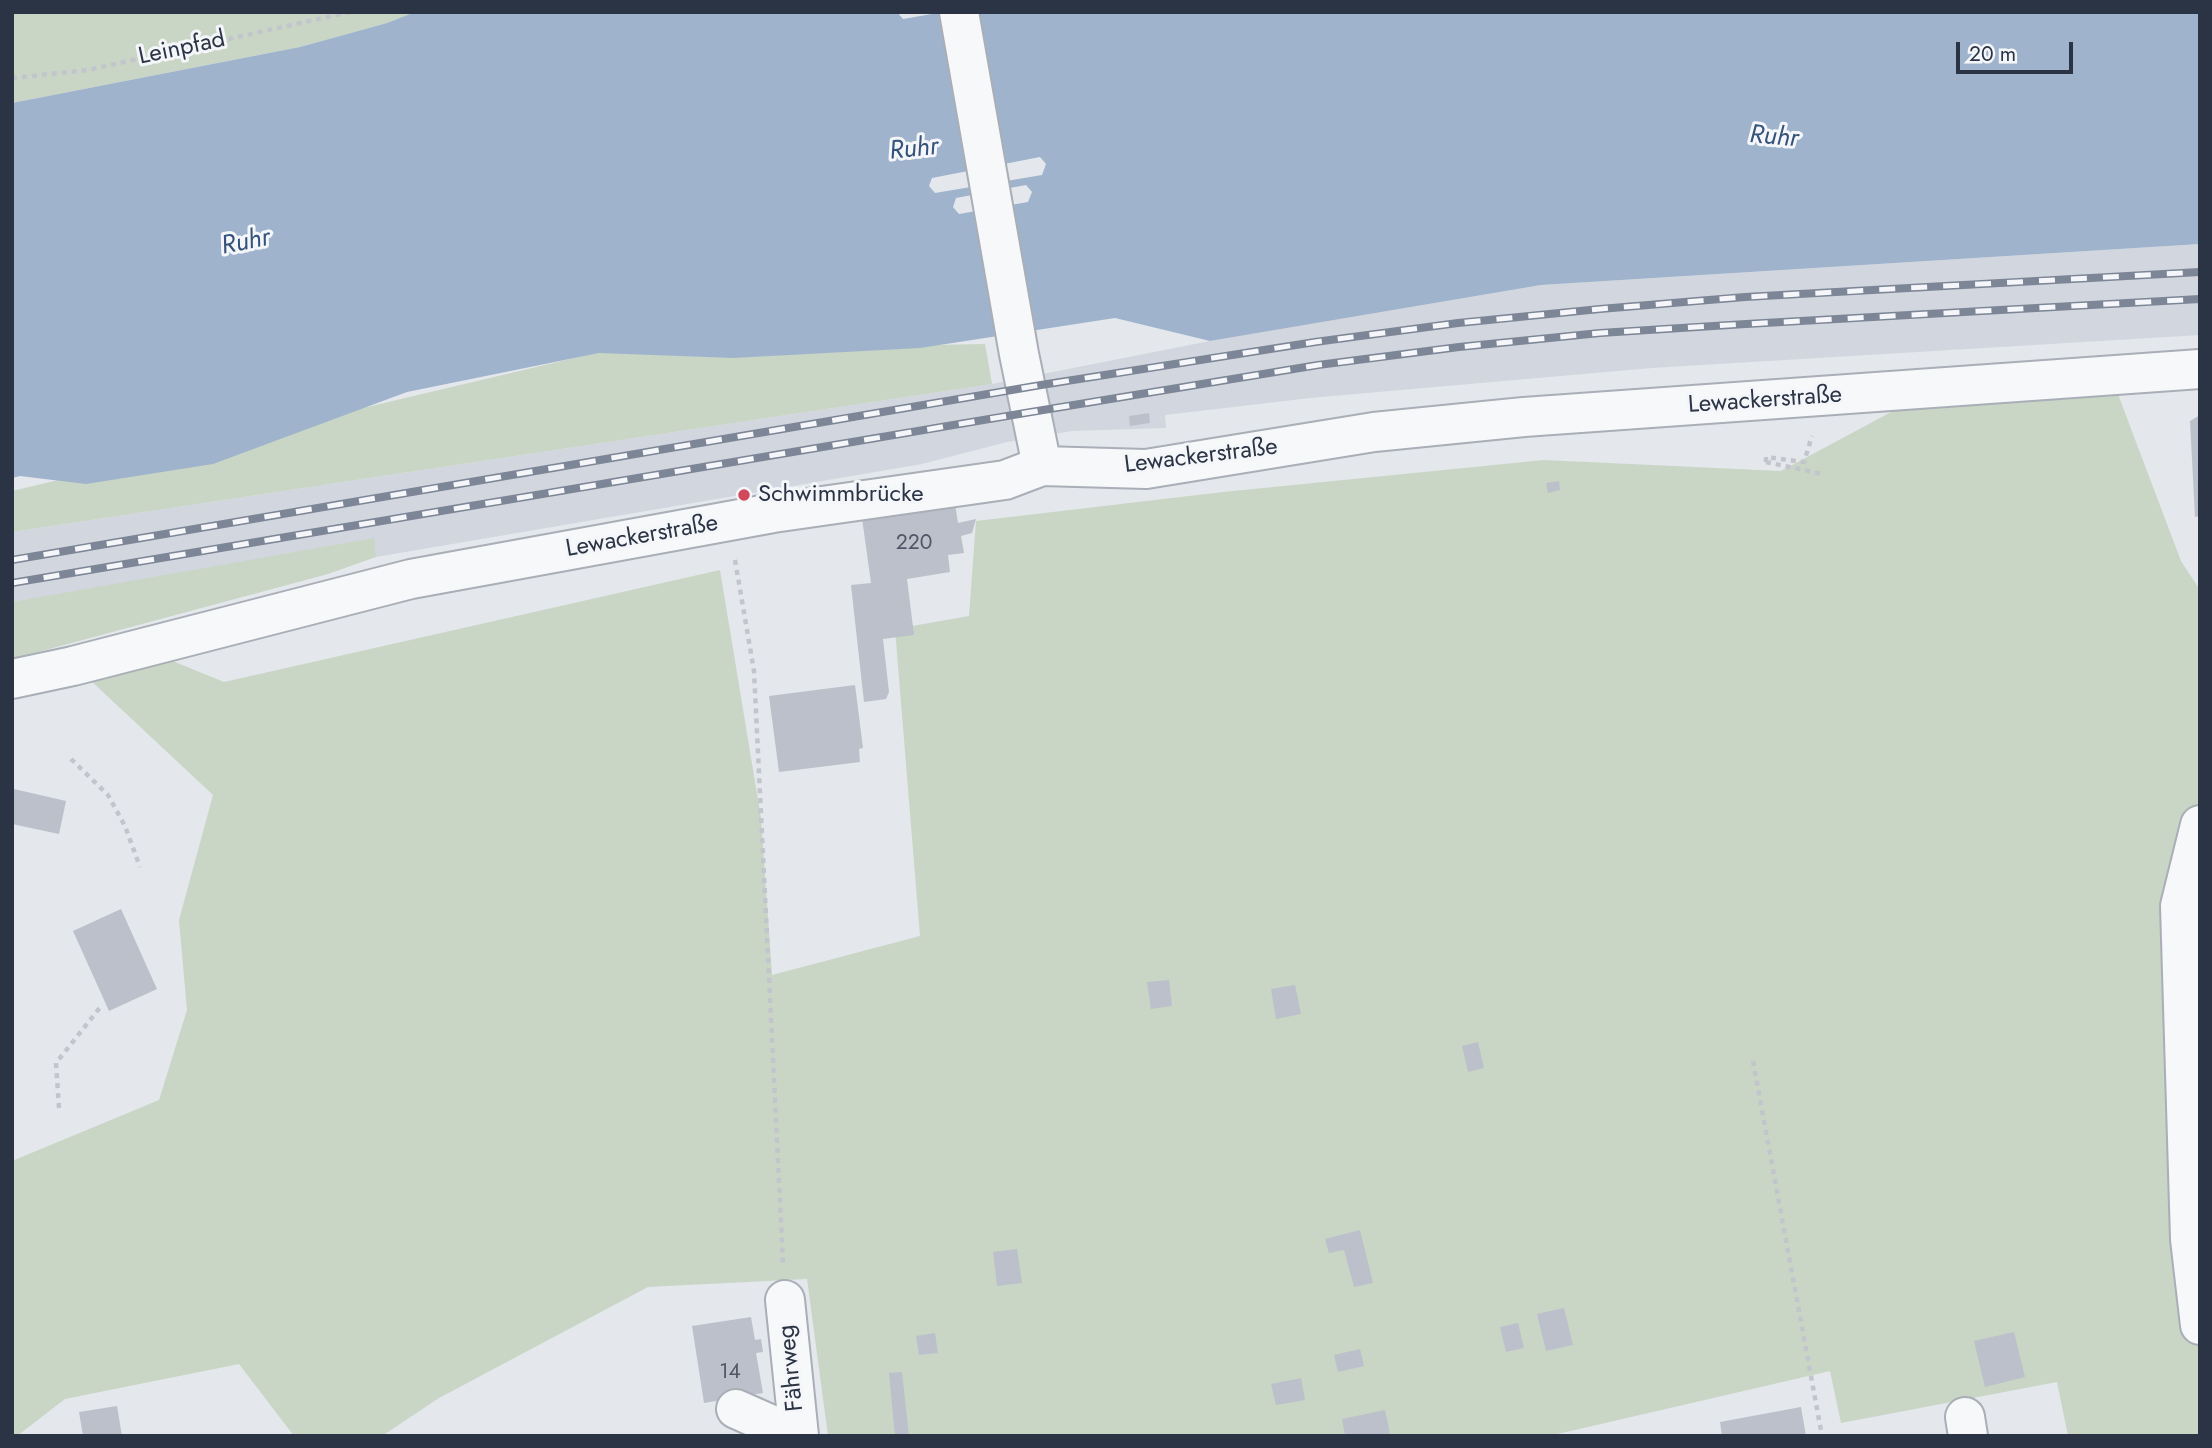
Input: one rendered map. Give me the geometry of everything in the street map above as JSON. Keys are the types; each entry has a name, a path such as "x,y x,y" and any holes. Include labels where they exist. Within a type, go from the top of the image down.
{"street":[{"path":"959,12 1019,354 1042,466"},
{"name":"Lewackerstraße","path":"12,679 73,666 411,579 787,510 1005,480 1042,466 1146,469 1374,432 1524,417 2200,369"},
{"path":"2200,825 2180,906 2190,1239 2200,1325"},
{"name":"Fährweg","path":"785,1300 798,1436"},
{"path":"736,1409 798,1436"}],"path":[{"name":"Leinpfad","path":"12,78 88,70 350,12"},
{"path":"1806,455 1804,462 1766,457 1766,462 1822,474"},
{"path":"729,521 754,671 785,1300"},
{"path":"71,759 108,795 125,826 140,867"},
{"path":"58,1108 56,1063 102,1005"},
{"path":"1753,1061 1822,1436"}],"shaded area":[{"path":"2200,244 2200,335 1652,368 1310,398 1165,415 1166,428 1072,431 1007,442 922,464 376,557 12,612 12,532 992,384 1210,341 1541,285"}],"green space":[{"path":"12,12 415,12 387,23 300,47 12,103"},
{"path":"985,344 992,384 12,532 12,491 604,351"},
{"path":"2116,389 2181,561 2200,590 2200,1436 2068,1436 2057,1382 1841,1423 1830,1371 1549,1436 828,1436 807,1279 648,1287 439,1398 382,1436 294,1436 239,1364 65,1399 17,1436 12,1436 12,1161 159,1100 187,1010 179,920 213,795 89,679 170,660 224,682 720,570 761,818 772,975 920,936 895,629 969,616 976,521 1223,492 1544,460 1781,471 1908,403"},
{"path":"374,538 376,557 328,574 12,659 12,602"}],"water":[{"name":"Ruhr","path":"415,12 897,12 903,19 943,12 2200,12 2200,244 1541,285 1210,341 1115,318 920,348 733,358 599,353 407,392 213,464 86,484 20,476 12,478 12,103 300,47 387,23","holes":["1040,157 1046,164 1042,175 935,193 929,186 932,178","1026,185 1032,192 1028,202 959,214 953,207 956,198"]}],"building":[{"path":"1149,413 1150,423 1130,426 1129,416"},
{"path":"2200,415 2200,516 2195,517 2190,421"},
{"path":"1559,481 1560,490 1548,493 1546,483"},
{"path":"954,498 958,523 976,519 972,533 961,536 964,553 948,555 950,572 907,579 914,635 883,639 889,692 886,699 864,702 851,585 871,583 861,511"},
{"path":"855,685 863,748 859,749 860,762 779,772 769,696"},
{"path":"14,789 66,801 59,834 12,824"},
{"path":"121,909 157,989 109,1011 73,931"},
{"path":"1169,980 1172,1006 1151,1009 1147,982"},
{"path":"1295,985 1301,1014 1276,1019 1271,989"},
{"path":"1478,1042 1484,1068 1468,1072 1462,1046"},
{"path":"1360,1230 1373,1283 1354,1287 1344,1250 1329,1253 1325,1239"},
{"path":"1017,1249 1022,1283 997,1286 993,1252"},
{"path":"1564,1308 1573,1345 1546,1351 1537,1314"},
{"path":"751,1317 755,1340 761,1339 763,1352 756,1353 763,1393 704,1403 692,1326"},
{"path":"1518,1323 1524,1348 1506,1352 1500,1327"},
{"path":"2014,1332 2025,1377 1985,1387 1974,1341"},
{"path":"935,1333 938,1353 919,1355 916,1336"},
{"path":"1360,1349 1364,1366 1338,1372 1334,1355"},
{"path":"902,1372 909,1436 895,1436 889,1373"},
{"path":"1301,1378 1305,1400 1276,1405 1271,1384"},
{"path":"117,1406 122,1436 83,1436 79,1412"},
{"path":"1801,1407 1806,1436 1722,1436 1720,1422"},
{"path":"1385,1410 1390,1434 1345,1436 1342,1419"}],"railway":[{"path":"12,560 1041,385 1315,342 1458,323 1745,297 2200,272"},
{"path":"12,583 1318,365 1600,333 2200,299"}],"place":[{"name":"Schwimmbrücke","path":"744,495"}]}
